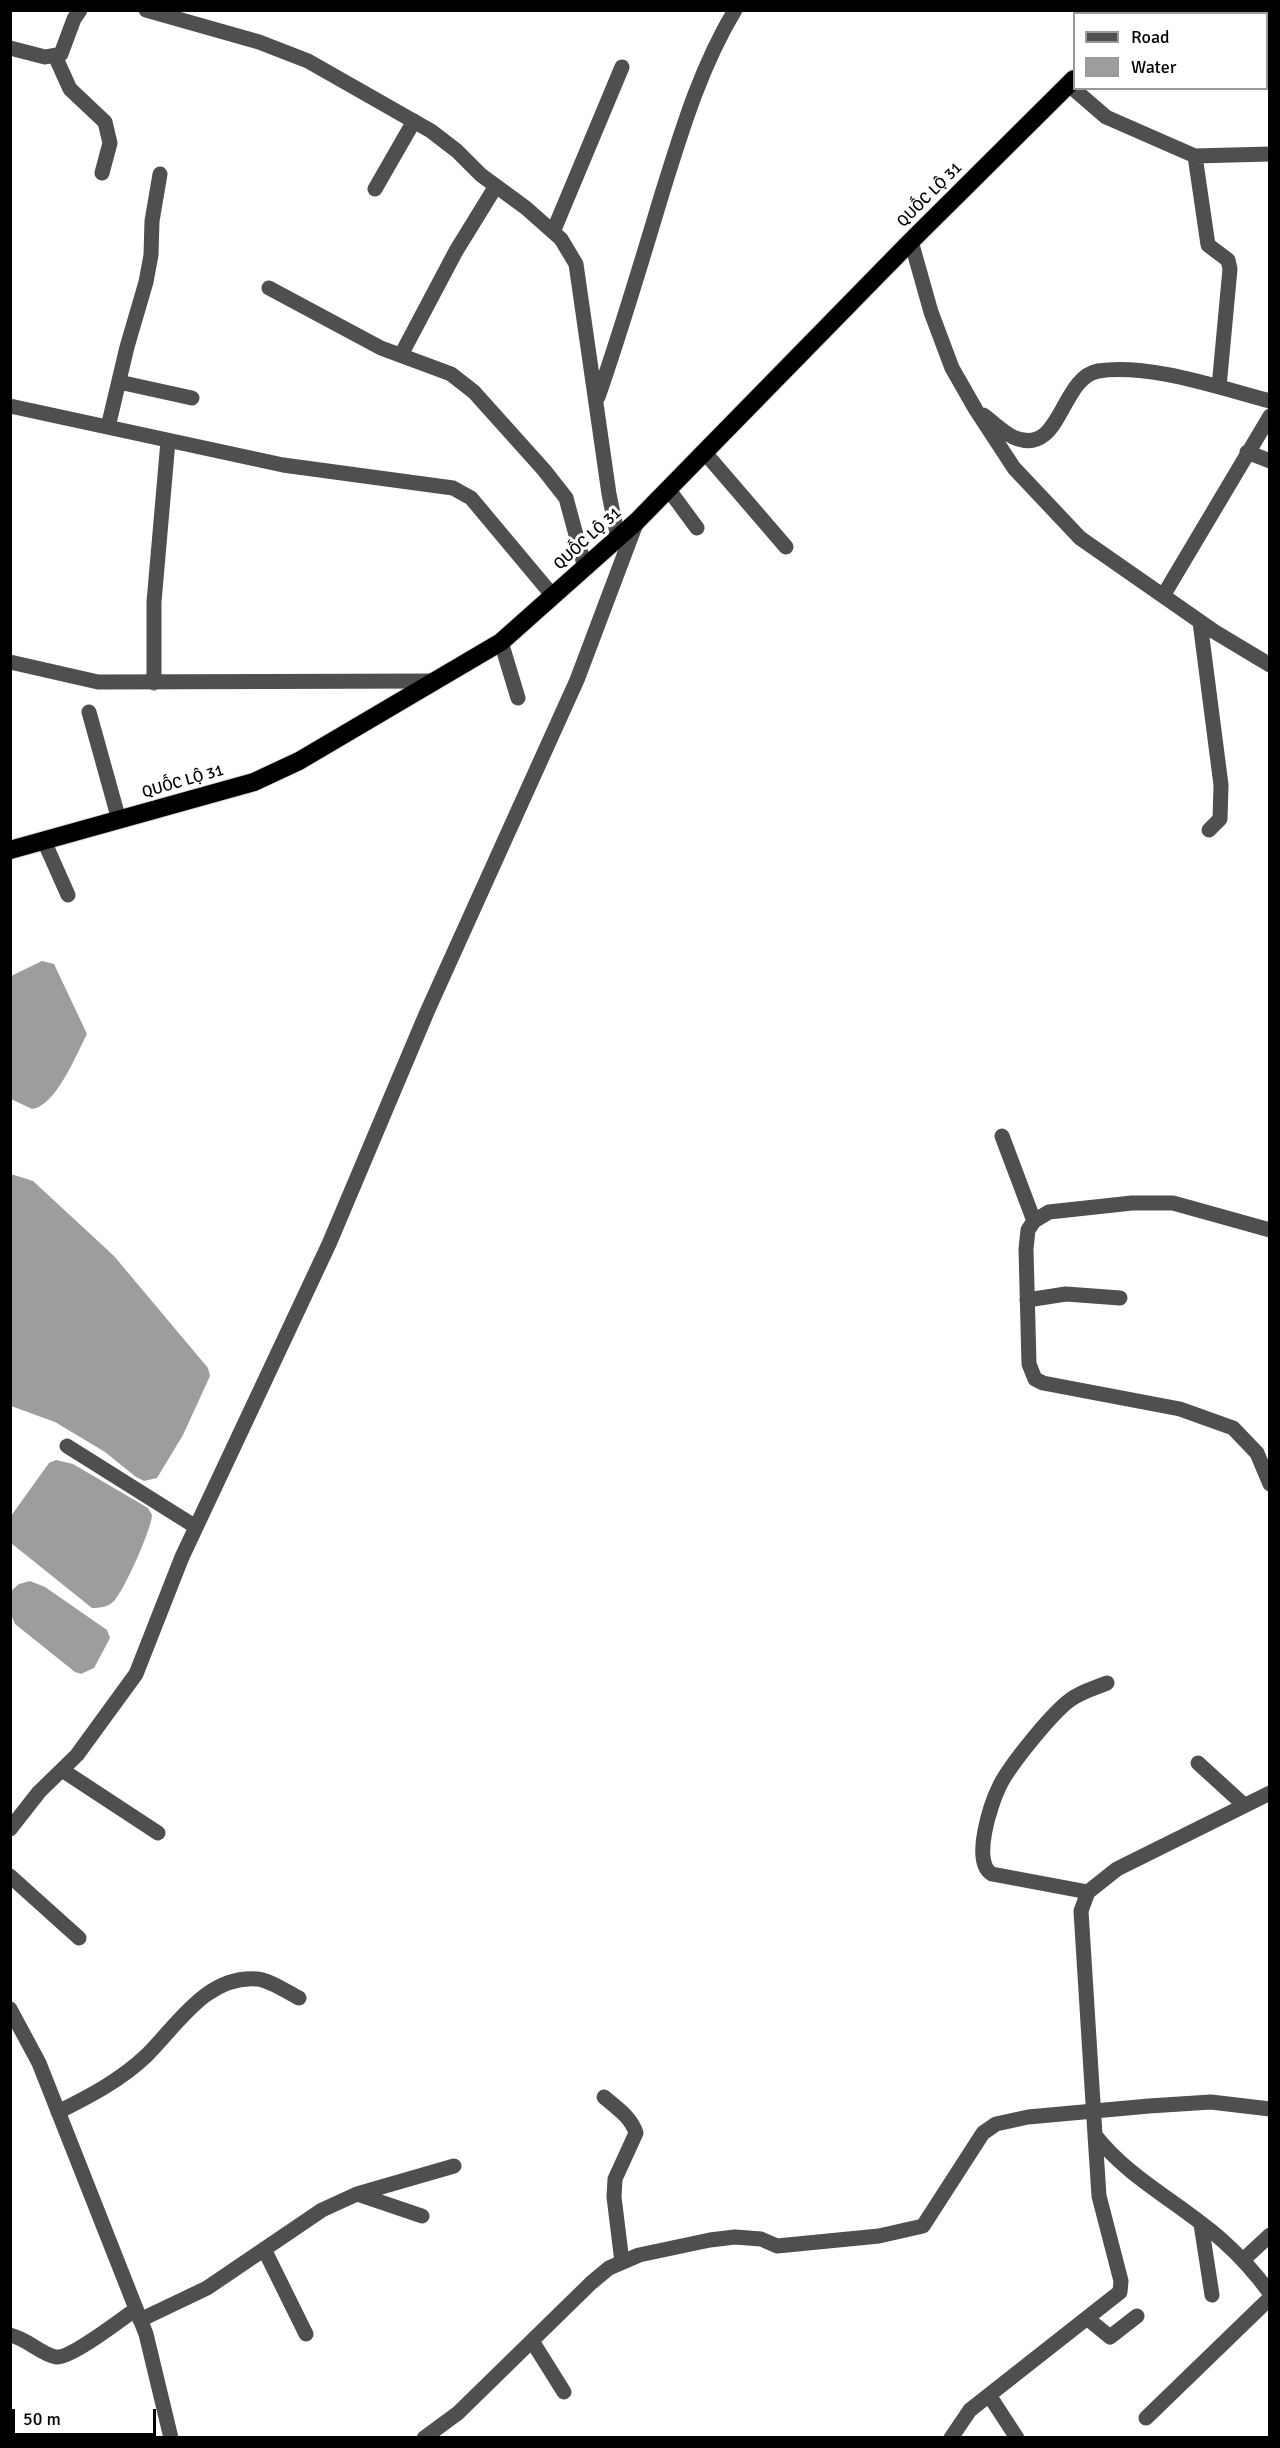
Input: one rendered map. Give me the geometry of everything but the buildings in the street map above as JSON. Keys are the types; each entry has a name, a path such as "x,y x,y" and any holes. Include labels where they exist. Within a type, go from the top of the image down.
{"highway":[{"name":"QUỐC LỘ 31","path":"10,850 254,782 299,761 501,642 637,521 706,454 911,241 1072,82"}],"street":[{"path":"10,48 45,57 55,56 63,49 74,19 80,10"},
{"path":"146,10 259,42 308,61 414,121 457,151 496,186 526,207 561,239 576,264 609,494 618,538"},
{"path":"596,401 626,316 685,120 711,57 735,10"},
{"path":"55,56 70,89 105,122 110,143 102,173"},
{"path":"554,232 622,67"},
{"path":"1080,90 1106,117 1195,156 1269,154"},
{"path":"375,189 414,121"},
{"path":"1195,156 1208,245 1228,260 1230,269 1219,387"},
{"path":"108,427 152,255 152,221 160,174"},
{"path":"401,355 456,251 496,186"},
{"path":"911,241 931,312 952,368 1014,468 1080,538 1200,622 1269,665"},
{"path":"269,288 381,348 451,374 474,392 566,498 585,568"},
{"path":"976,410 1013,437 1038,440 1048,432 1081,378 1089,374 1129,370 1196,381 1269,401"},
{"path":"119,382 192,398"},
{"path":"10,406 283,465 453,488 471,498 553,596"},
{"path":"1163,596 1269,416"},
{"path":"154,683 154,602 168,441"},
{"path":"1247,452 1269,461"},
{"path":"706,454 786,547"},
{"path":"669,490 696,528"},
{"path":"10,1829 39,1792 77,1755 136,1674 196,1527 329,1244 427,1012 577,680 637,521"},
{"path":"1200,622 1221,785 1220,819 1209,830"},
{"path":"501,642 518,698"},
{"path":"10,662 98,682 436,681"},
{"path":"89,712 119,820"},
{"path":"44,841 68,895"},
{"path":"1002,1136 1034,1221"},
{"path":"1269,1230 1173,1203 1132,1203 1049,1212 1034,1221 1028,1230 1026,1249 1029,1364 1035,1379 1043,1383 1180,1409 1233,1428 1257,1453 1269,1484"},
{"path":"1027,1300 1066,1294 1120,1298"},
{"path":"67,1446 196,1527"},
{"path":"1088,1892 992,1874 987,1871 982,1861 981,1848 999,1786 1018,1757 1069,1700 1107,1683"},
{"path":"1198,1763 1244,1806"},
{"path":"62,1770 158,1833"},
{"path":"951,2438 970,2410 1120,2292 1121,2281 1099,2196 1081,1911 1088,1892 1117,1869 1269,1793"},
{"path":"10,1876 79,1938"},
{"path":"58,2112 108,2086 147,2055 193,2006 214,1989 231,1982 259,1979 299,1998"},
{"path":"10,2009 39,2063 138,2315 171,2438"},
{"path":"604,2097 633,2124 636,2133 615,2179 614,2197 622,2262"},
{"path":"424,2438 458,2413 591,2283 609,2268 639,2255 735,2237 761,2239 777,2246 879,2236 922,2226 983,2133 996,2124 1028,2117 1210,2102 1269,2109"},
{"path":"1095,2135 1110,2154 1201,2223 1243,2260 1268,2297 1269,2319"},
{"path":"10,2335 22,2338 49,2355 65,2356 138,2315 207,2288 322,2210 357,2194 454,2166"},
{"path":"357,2194 422,2216"},
{"path":"1201,2223 1212,2295"},
{"path":"1243,2260 1269,2235"},
{"path":"264,2249 306,2334"},
{"path":"1146,2418 1268,2297"},
{"path":"1088,2319 1110,2337 1137,2316"},
{"path":"532,2341 564,2392"},
{"path":"989,2395 1017,2438"}],"water":[{"path":"42,961 54,964 87,1034 57,1089 41,1106 32,1109 11,1099 11,976"},
{"path":"11,1174 33,1181 114,1256 208,1368 210,1376 183,1435 157,1478 144,1481 105,1452 55,1422 11,1406"},
{"path":"56,1460 73,1464 148,1508 152,1515 143,1545 119,1595 104,1607 92,1608 11,1543 11,1516 49,1463"},
{"path":"30,1581 45,1587 107,1630 110,1638 94,1668 81,1674 75,1672 15,1624 11,1615 11,1591 19,1584"}]}
